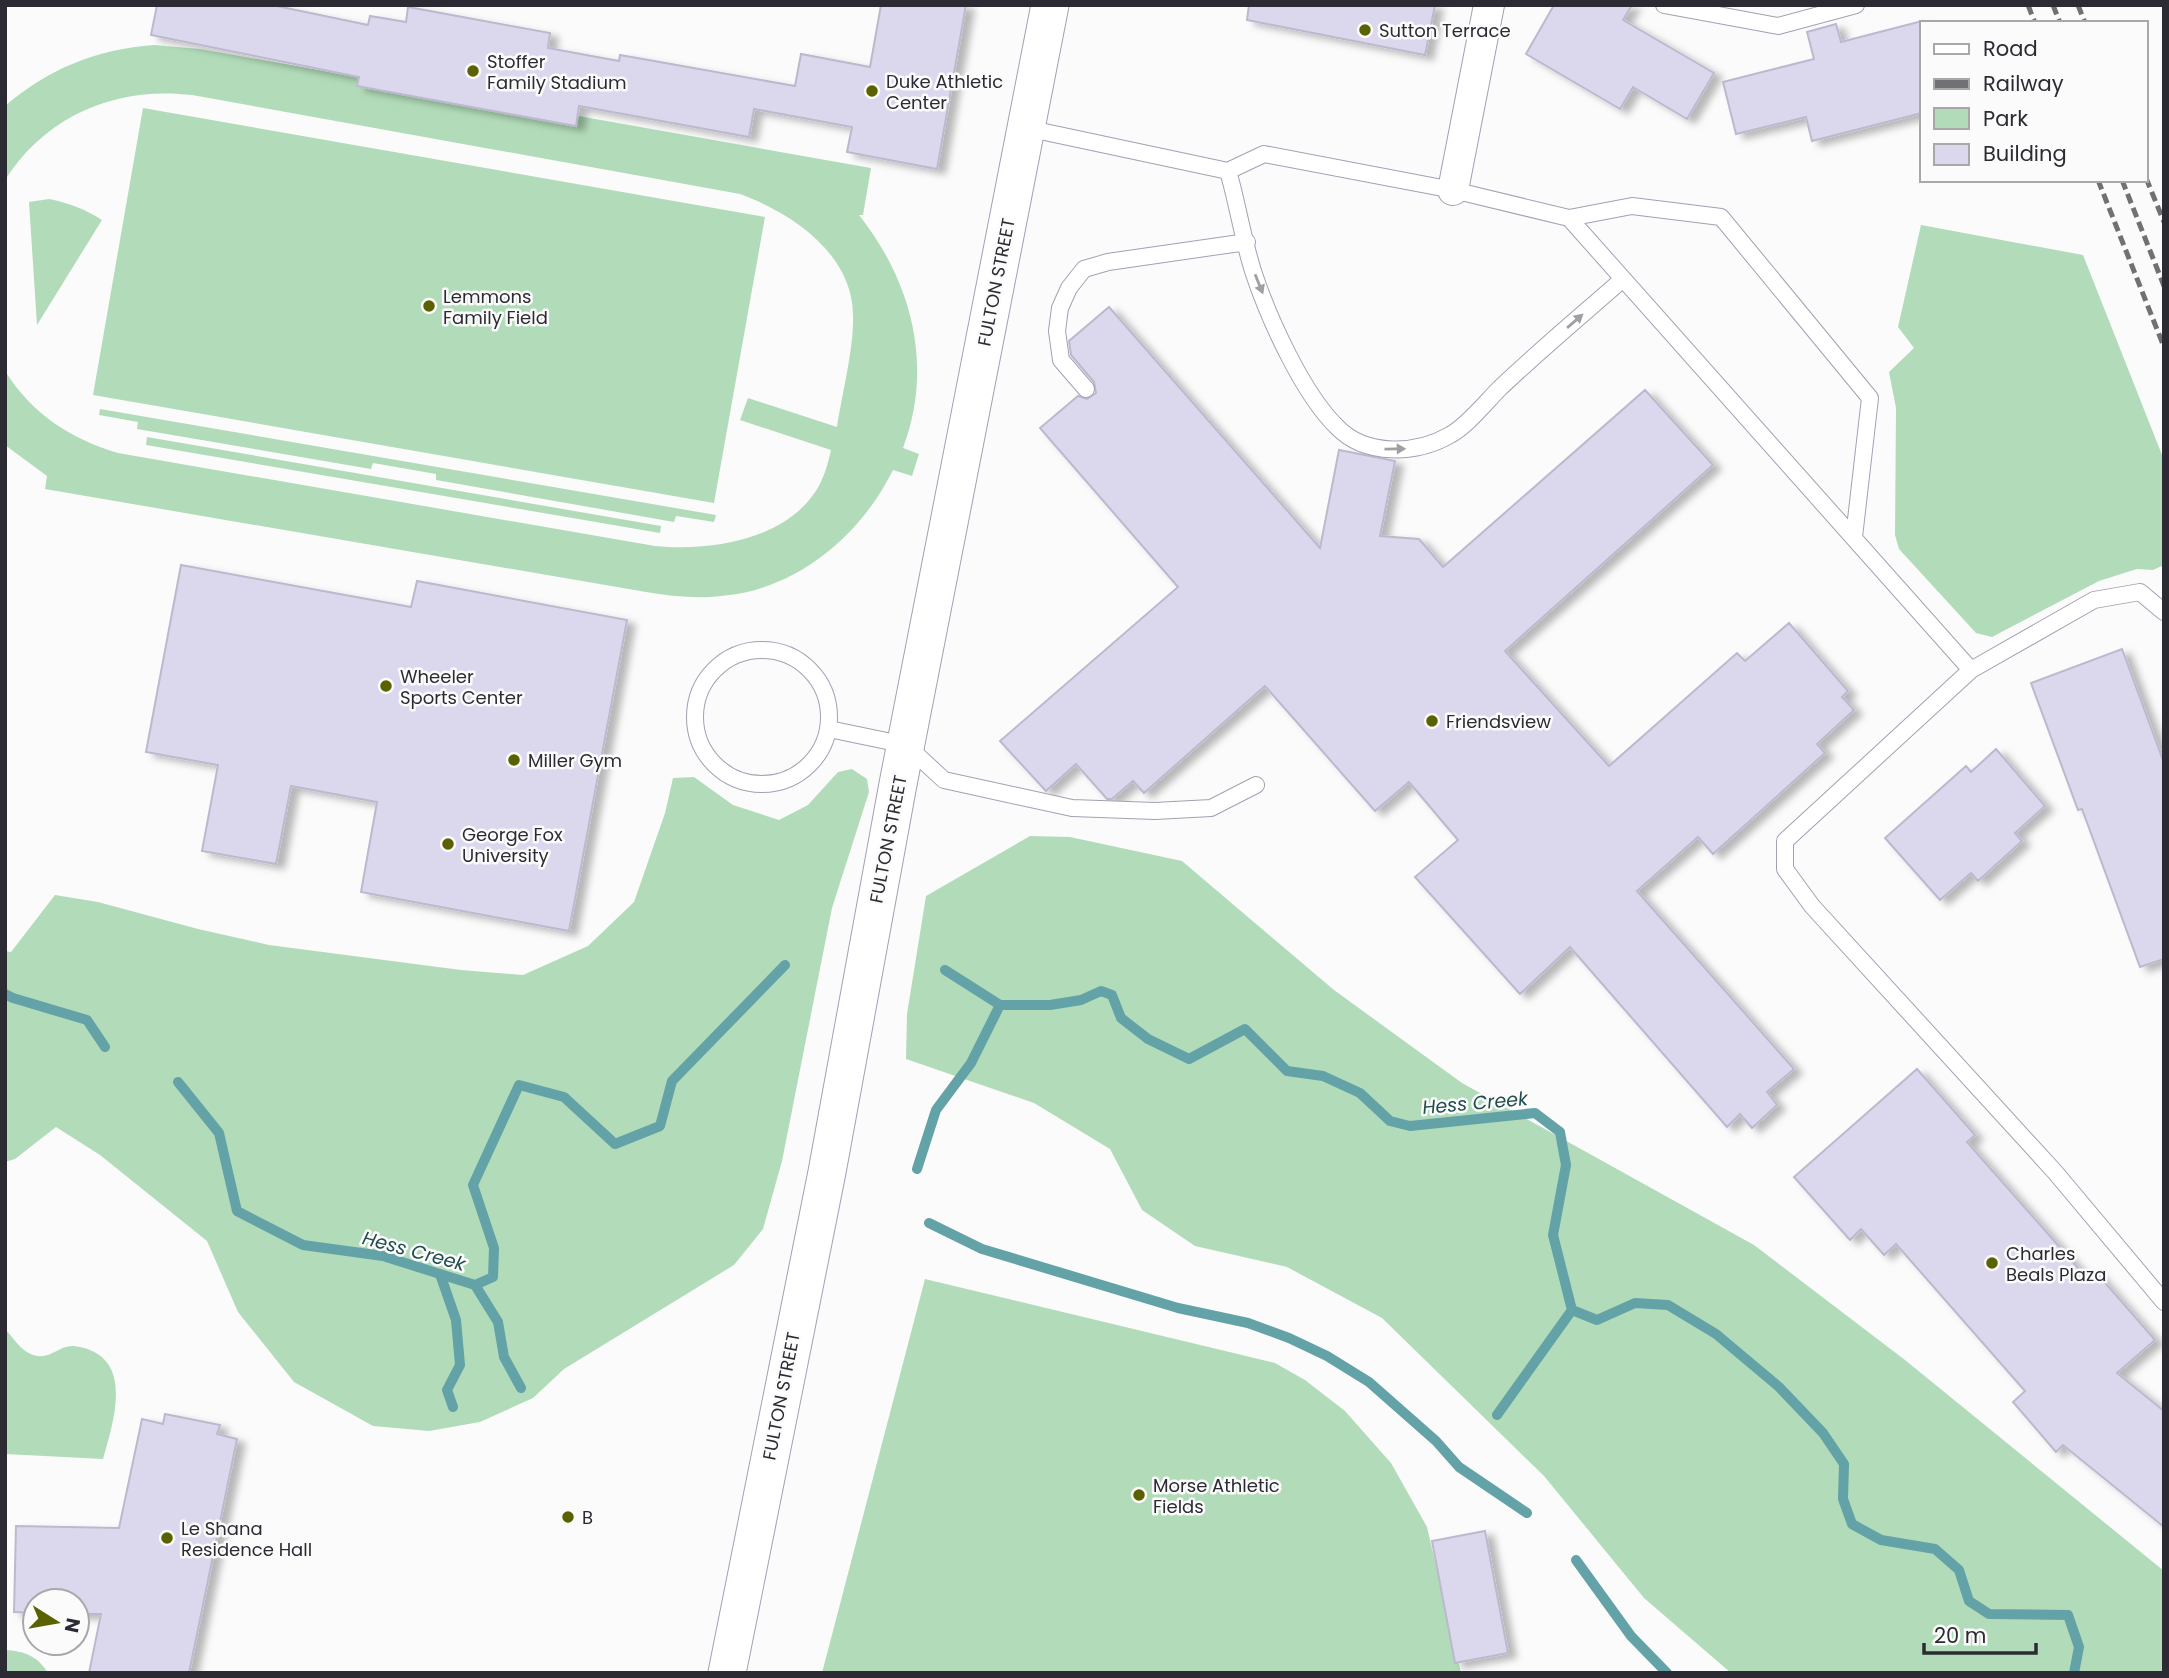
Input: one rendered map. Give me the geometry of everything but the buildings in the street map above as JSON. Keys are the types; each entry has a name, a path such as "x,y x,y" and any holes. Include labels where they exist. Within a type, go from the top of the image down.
{"street":[{"name":"FULTON STREET","path":"727,1673 827,1172 906,744 1050,5"},
{"path":"1453,190 1489,5"}],"lane":[{"path":"1664,5 1778,26 1856,5"},
{"path":"1026,128 1228,171 1264,154 1453,190 1570,218 1632,206 1721,216 1870,398 1854,537"},
{"path":"1228,171 1254,272 1282,341 1308,388 1337,428 1357,441 1385,450 1422,448 1452,434 1623,279"},
{"path":"1570,218 1971,670"},
{"path":"1086,389 1061,360 1057,331 1060,308 1069,288 1084,269 1108,262 1247,242"},
{"path":"2164,612 2140,592 2094,600 1971,670 1784,841 1785,869 1812,905 2055,1172 2164,1302"},
{"path":"773,650 798,660 818,678 828,702 829,729 819,753 801,773 777,784 751,785 726,775 706,757 696,733 695,706 705,681 723,662 747,651 773,650"},
{"path":"829,729 906,744 944,780 1072,808 1155,811 1211,808 1256,785"}],"green space":[{"path":"154,45 200,49 871,168 863,215 859,215 893,268 912,326 917,356 917,386 903,448 919,454 912,476 893,470 880,494 845,537 800,571 749,592 703,597 646,592 45,489 47,476 5,445 5,371 27,400 54,423 84,440 118,453 655,546 717,545 759,534 795,514 818,488 831,450 740,420 748,398 837,427 853,329 850,294 843,273 831,255 799,225 780,212 740,194 192,95 164,93 111,101 62,122 22,157 5,180 5,106 38,81 74,63 113,51"},
{"name":"Lemmons Family Field","path":"143,108 765,217 714,503 93,395"},
{"path":"49,199 77,207 102,220 37,325 29,202"},
{"path":"1921,225 2083,255 2164,460 2164,565 2153,570 2137,569 2099,581 1992,637 1976,633 1899,549 1895,535 1896,408 1889,372 1914,348 1898,327"},
{"path":"100,409 716,515 714,522 676,516 674,522 436,480 436,474 373,463 371,469 137,429 138,422 99,415"},
{"path":"147,437 661,526 660,533 146,445"},
{"path":"852,769 867,779 869,792 832,908 782,1161 763,1229 734,1265 564,1369 533,1398 480,1422 429,1431 373,1426 294,1382 238,1312 207,1241 100,1155 56,1127 15,1159 5,1162 5,951 11,952 55,895 98,902 269,945 461,970 523,975 588,946 634,902 665,813 673,778 694,777 733,805 779,820 808,805 838,772"},
{"path":"1030,836 1070,837 1182,861 1334,990 1462,1083 1754,1245 1905,1360 2164,1571 2164,1673 1731,1673 1644,1598 1544,1476 1382,1318 1287,1267 1195,1246 1142,1210 1110,1149 1034,1103 906,1059 907,1014 926,896"},
{"name":"Morse Athletic Fields","path":"925,1279 1275,1363 1305,1380 1345,1411 1391,1463 1427,1527 1461,1673 822,1673"},
{"path":"5,1329 32,1355 43,1356 64,1347 74,1346 93,1352 106,1362 113,1375 116,1391 112,1426 103,1459 5,1454"},
{"path":"5,1650 21,1653 21,1657 32,1657 40,1662 48,1673 5,1673"}],"waterway":[{"name":"Hess Creek","path":"178,1082 219,1133 237,1211 303,1245 383,1256 475,1285 493,1277 494,1248 473,1185 519,1085 564,1097 615,1144 660,1126 672,1081 785,965"},
{"name":"Hess Creek","path":"945,970 1000,1005 1050,1005 1081,1000 1101,991 1112,995 1121,1018 1148,1039 1189,1059 1245,1029 1287,1071 1323,1076 1360,1093 1390,1121 1410,1126 1535,1113 1560,1132 1566,1165 1553,1235 1572,1310 1597,1320 1635,1303 1668,1305 1716,1334 1779,1387 1823,1433 1844,1464 1843,1499 1852,1524 1881,1540 1935,1549 1959,1570 1969,1601 1989,1614 2068,1615 2079,1647 2074,1673"},
{"name":"Hess Creek","path":"5,994 87,1020 105,1047"},
{"path":"917,1169 936,1110 971,1063 1000,1005"},
{"path":"929,1223 982,1249 1178,1308 1248,1323 1327,1356 1369,1382 1436,1441 1459,1467 1527,1513"},
{"path":"440,1274 456,1320 460,1365 447,1390 453,1407"},
{"path":"475,1285 498,1322 504,1357 521,1388"},
{"path":"1497,1415 1572,1310"},
{"path":"1576,1560 1631,1636 1667,1673"}],"railway":[{"path":"2028,5 2034,21"},
{"path":"2053,5 2059,21"},
{"path":"2078,5 2084,21"},
{"path":"2099,182 2164,347"},
{"path":"2123,182 2164,286"},
{"path":"2148,182 2164,222"}],"place":[{"name":"Sutton Terrace","path":"1365,30"},
{"name":"Stoffer Family Stadium","path":"473,71"},
{"name":"Duke Athletic Center","path":"872,91"},
{"name":"Lemmons Family Field","path":"429,306"},
{"name":"Wheeler Sports Center","path":"386,686"},
{"name":"Friendsview","path":"1432,721"},
{"name":"Miller Gym","path":"514,760"},
{"name":"George Fox University","path":"448,844"},
{"name":"Charles Beals Plaza","path":"1992,1263"},
{"name":"Morse Athletic Fields","path":"1139,1495"},
{"name":"B","path":"568,1517"},
{"name":"Le Shana Residence Hall","path":"167,1538"}]}
